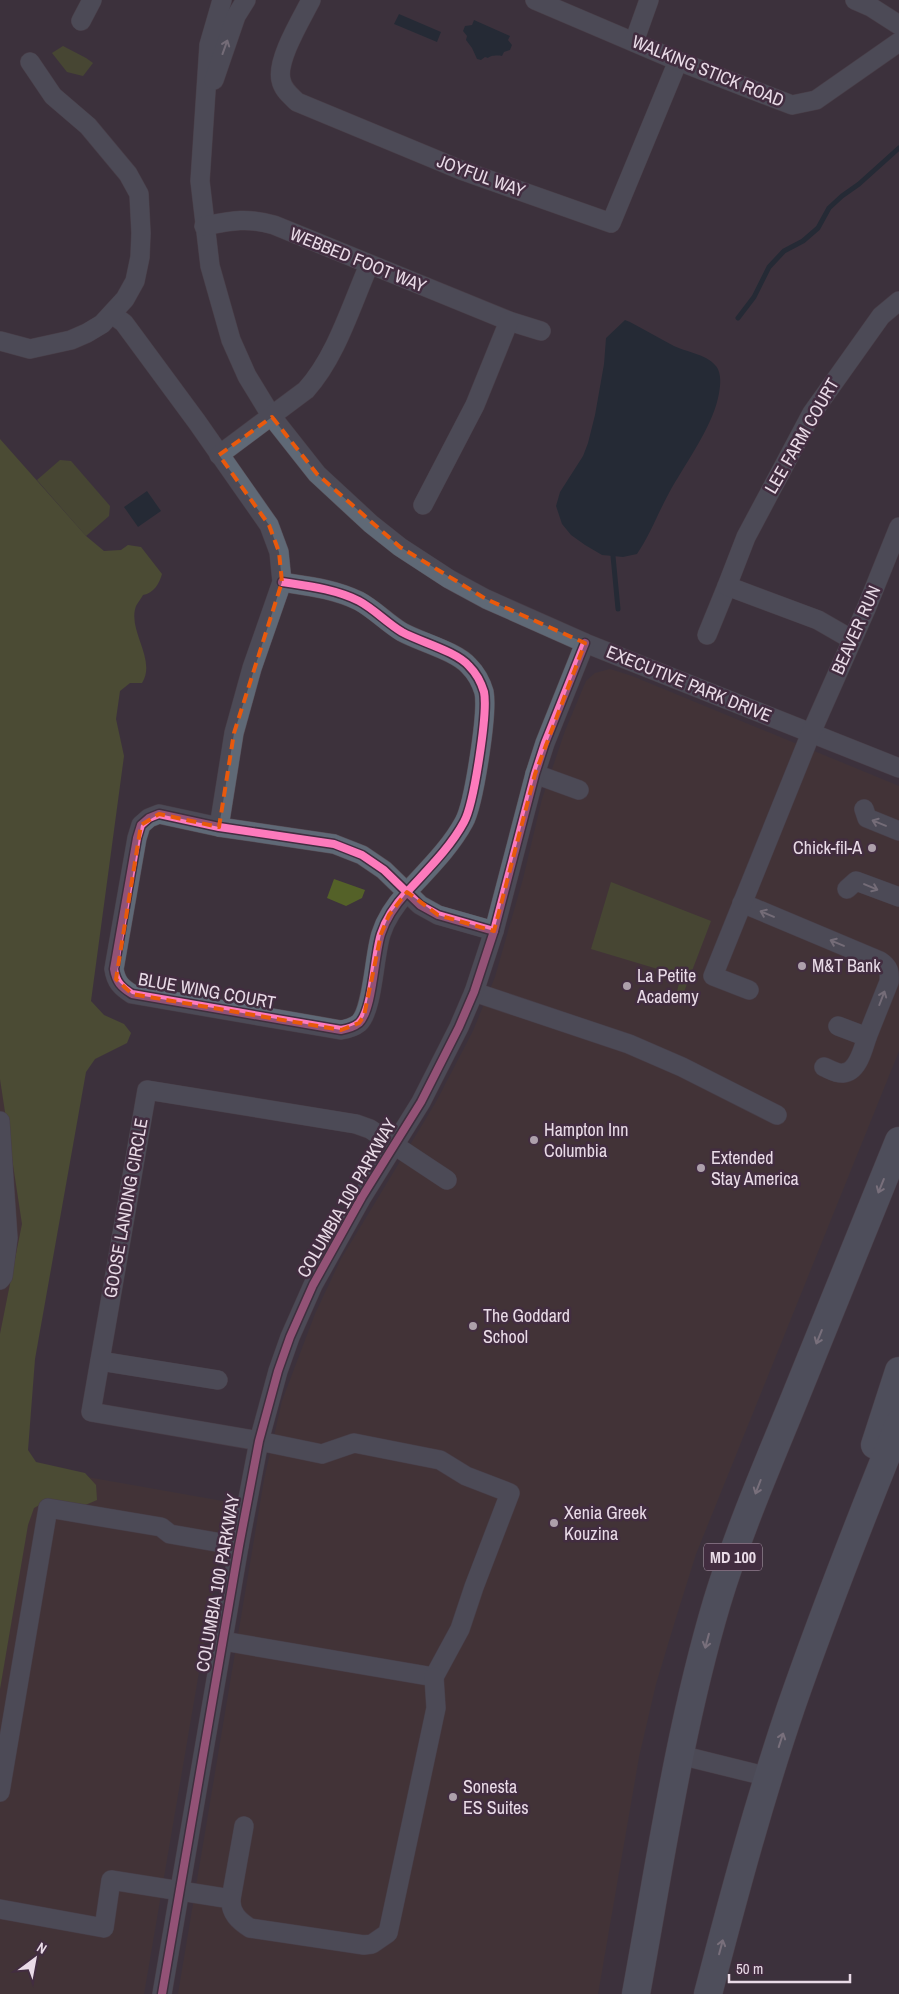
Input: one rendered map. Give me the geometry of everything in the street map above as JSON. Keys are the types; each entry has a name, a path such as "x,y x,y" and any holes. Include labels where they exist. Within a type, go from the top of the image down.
{"highway":[{"name":"MD 100","path":"636,1994 680,1755 697,1677 718,1601 740,1534 899,1141"},
{"path":"708,1994 769,1777 815,1640 899,1370"},
{"path":"815,1640 899,1424"}],"street":[{"path":"81,21 92,0"},
{"name":"EXECUTIVE PARK DRIVE","path":"222,0 209,45 200,182 210,266 231,340 248,376 272,417 317,474 370,524 400,547 449,579 486,600 585,643 899,768"},
{"name":"EXECUTIVE PARK DRIVE","path":"204,110 223,49 236,16 246,0"},
{"name":"JOYFUL WAY","path":"311,0 283,61 280,79 285,91 297,102 461,170 611,223 678,61"},
{"name":"WALKING STICK ROAD","path":"535,0 678,61 792,105 816,100 899,42"},
{"path":"634,42 649,0"},
{"path":"855,0 871,7 899,25"},
{"path":"0,340 30,348 52,345 87,333 102,324 125,299 135,281 140,257 139,194 128,174 88,126 53,96 30,62"},
{"name":"WEBBED FOOT WAY","path":"204,226 239,220 257,220 274,225 369,265 508,320 541,331"},
{"path":"219,455 272,417 306,390 316,379 328,361 369,265"},
{"name":"LEE FARM COURT","path":"706,635 728,586 746,537 812,413 881,316 898,303"},
{"path":"112,314 124,323 269,525 279,552 282,582 252,668 234,733 219,826"},
{"path":"423,505 475,405 508,320"},
{"name":"BEAVER RUN","path":"749,990 712,976 811,733 851,639 866,609 899,527"},
{"path":"282,582 334,592 359,601 401,631 447,651 467,663 477,676 484,692 485,714 469,811 456,836 408,892"},
{"path":"728,586 818,620 851,639"},
{"name":"COLUMBIA 100 PARKWAY","path":"162,1994 239,1546 259,1441 278,1371 312,1284 442,1063 474,992 494,931 535,774 585,643"},
{"path":"535,774 579,790"},
{"path":"864,809 867,818 899,831"},
{"name":"BLUE WING COURT","path":"408,892 389,915 381,934 368,1008 359,1023 350,1028 341,1030 132,994 122,988 116,979 114,969 137,838 142,826 149,818 159,814 219,826 334,844 362,855 384,870 408,892 420,905 438,915 494,931"},
{"path":"847,889 856,880 899,897"},
{"path":"742,903 880,961 887,966 890,973 889,982 861,1056 850,1071 843,1073 824,1067"},
{"path":"474,992 629,1044 682,1067 777,1115"},
{"path":"838,1026 867,1038"},
{"name":"GOOSE LANDING CIRCLE","path":"259,1441 91,1412 147,1090 356,1124 370,1129 394,1146"},
{"path":"0,1121 8,1238 3,1276 0,1280"},
{"path":"394,1146 447,1180"},
{"path":"100,1361 218,1380"},
{"path":"244,1826 231,1899 234,1915 242,1923 250,1928 364,1945 372,1944 388,1933 436,1708 434,1677 460,1629 510,1493 466,1476 440,1460 354,1443 322,1454 259,1441"},
{"path":"0,1792 48,1508 161,1527 170,1534 239,1546"},
{"path":"223,1641 434,1677"},
{"path":"680,1755 769,1777"},
{"path":"0,1909 104,1928 111,1880 231,1899"}],"highlighted area":[{"path":"272,417 317,474 400,547 486,599 585,643 535,774 494,931 438,915 407,892 389,915 381,934 364,1016 359,1023 341,1030 132,994 116,979 141,825 159,814 219,827 234,733 282,582 279,552 269,525 219,455"}],"shaded area":[{"path":"610,669 632,676 899,786 899,1051 696,1554 656,1684 639,1757 598,1994 178,1994 264,1480 282,1401 315,1314 341,1259 436,1102 473,1031 495,977 523,879 542,799 565,731 586,681 595,673"},
{"path":"0,1040 48,1180 8,1463 228,1502 144,1994 0,1994"}],"green space":[{"path":"63,46 93,63 83,76 67,72 52,53"},
{"path":"0,439 86,536 104,551 121,550 128,545 141,547 162,574 156,588 143,595 136,606 134,616 146,664 146,674 142,683 130,683 120,691 116,719 124,756 91,1001 104,1015 124,1024 131,1033 127,1043 95,1059 86,1072 35,1359 28,1450 36,1462 85,1473 96,1485 97,1500 83,1506 45,1502 34,1508 28,1525 0,1689 0,1334 22,1224 0,1079"},
{"path":"60,460 71,461 110,506 109,516 86,536 37,480"},
{"path":"334,879 365,890 362,898 346,906 327,898"},
{"path":"611,882 711,921 682,997 676,995 681,976 591,949"}],"water":[{"path":"399,14 441,32 437,42 394,24"},
{"path":"474,20 510,36 508,40 512,45 510,50 504,52 502,56 497,55 485,57 481,60 477,59 463,31 465,26 472,25"},
{"path":"625,320 674,346 711,361 718,368 720,381 718,398 710,421 669,493 646,539 637,554 623,557 602,555 571,535 562,524 556,506 560,492 583,456 588,443 604,364 606,338"},
{"path":"147,491 161,511 138,527 124,507"}],"waterway":[{"path":"738,318 754,297 769,267 784,251 803,241 818,228 829,208 899,148"},
{"path":"613,556 618,609"}],"cycle path":[{"path":"282,582 331,591 359,601 402,632 456,656 474,672 484,692 485,703 476,778 464,822 445,850 407,892 403,897 395,906 383,928 367,1007 364,1016 353,1027 341,1030 132,994 118,981 114,969 137,838 141,825 149,818 159,814 219,827 334,844 362,855 384,870 420,905 438,915 494,931"},
{"path":"162,1994 239,1546 259,1441 278,1371 290,1337 313,1285 362,1197 421,1102 459,1027 474,992 494,931 535,774 545,743 585,643"}],"place":[{"name":"Chick-fil-A","path":"872,848"},
{"name":"M&T Bank","path":"802,966"},
{"name":"La Petite Academy","path":"627,986"},
{"name":"Hampton Inn Columbia","path":"534,1140"},
{"name":"Extended Stay America","path":"701,1168"},
{"name":"The Goddard School","path":"473,1326"},
{"name":"Xenia Greek Kouzina","path":"554,1523"},
{"name":"Sonesta ES Suites","path":"453,1797"}]}
